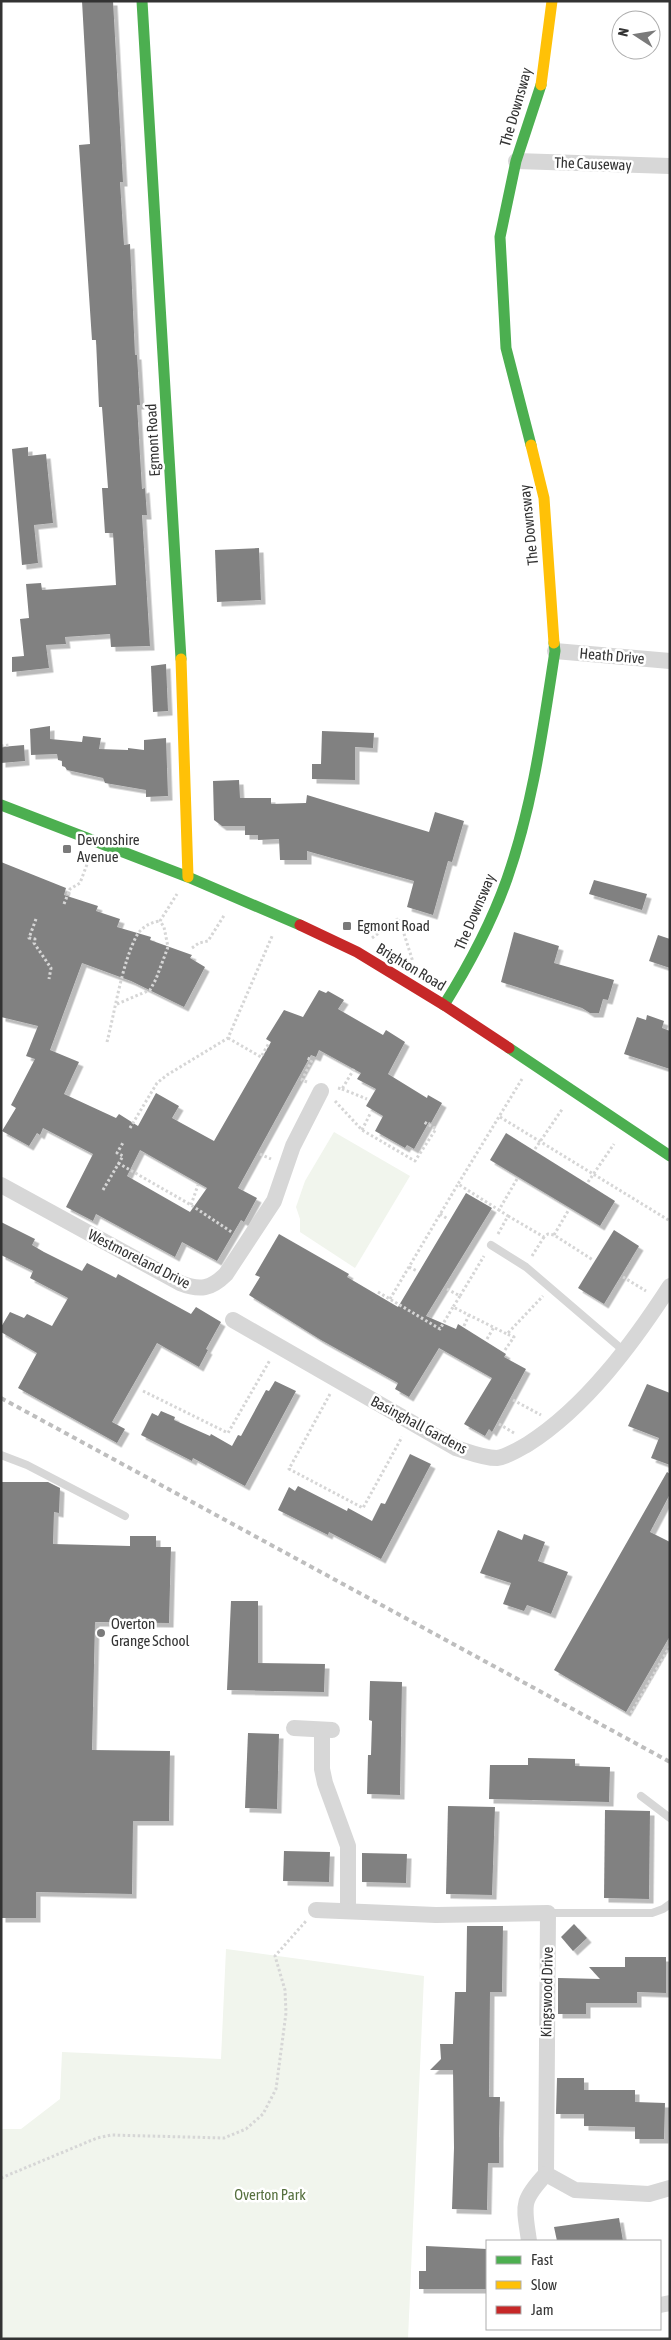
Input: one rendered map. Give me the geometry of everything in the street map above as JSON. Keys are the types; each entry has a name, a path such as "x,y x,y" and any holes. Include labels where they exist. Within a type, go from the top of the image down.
{"street":[{"name":"Egmont Road","path":"142,1 180,659 188,877"},
{"name":"The Downsway","path":"444,1005 467,969 507,879 522,829 537,764 555,651 544,498 506,348 500,238 516,162 541,86 552,1"},
{"name":"The Causeway","path":"516,162 670,166"},
{"name":"Heath Drive","path":"555,651 670,660"},
{"name":"Brighton Road","path":"1,805 188,877 281,916 353,950 444,1005 670,1156"},
{"name":"Westmoreland Drive","path":"1,1185 118,1250 192,1288 205,1289 216,1284 226,1274 274,1201 293,1146 326,1094"},
{"name":"Basinghall Gardens","path":"233,1320 456,1448 478,1455 498,1458 518,1451 557,1424 573,1409 624,1351 665,1292"},
{"path":"294,1728 327,1730 322,1769 325,1783 348,1846 348,1911"},
{"path":"316,1910 436,1915 548,1914"},
{"name":"Kingswood Drive","path":"546,2174 548,1914"},
{"path":"529,2240 525,2201 530,2191 546,2174 575,2190 649,2194 670,2188"}],"lane":[{"path":"492,1245 526,1266 624,1351"},
{"path":"1,1455 35,1469 125,1516"},
{"path":"641,1796 670,1818"},
{"path":"548,1914 652,1913 670,1904"}],"path":[{"path":"1,746 9,745"},
{"path":"64,904 70,889 80,883 96,840"},
{"path":"107,1042 124,974 138,935 150,924 160,921 188,877"},
{"path":"192,948 199,943 208,941 214,935 234,896"},
{"path":"130,1128 157,1083 228,1038 281,916"},
{"path":"353,950 399,918 412,960 413,974 410,984"},
{"path":"36,919 29,938 35,939 34,943 52,968 49,979"},
{"path":"117,1004 150,990 156,980 168,947 164,926 160,921"},
{"path":"228,1038 261,1057 269,1043"},
{"path":"390,1299 524,1077"},
{"path":"342,1089 367,1099"},
{"path":"326,1094 362,1130 415,1161 436,1129 424,1122"},
{"path":"535,1149 565,1105"},
{"path":"362,1130 371,1112"},
{"path":"500,1117 670,1221"},
{"path":"588,1182 617,1140"},
{"path":"103,1190 123,1156 117,1153 124,1141"},
{"path":"118,1163 191,1205 247,1242"},
{"path":"458,1184 499,1210 517,1179"},
{"path":"191,1205 198,1186"},
{"path":"554,1236 568,1211"},
{"path":"440,1214 448,1218"},
{"path":"508,1216 544,1237"},
{"path":"526,1266 544,1237 548,1234 593,1260"},
{"path":"409,1267 416,1271"},
{"path":"623,1277 665,1292"},
{"path":"507,1334 551,1287"},
{"path":"378,1292 440,1329 460,1296"},
{"path":"453,1307 514,1337 505,1350"},
{"path":"464,1326 470,1315"},
{"path":"487,1340 494,1327"},
{"path":"143,1391 228,1433 277,1346"},
{"path":"338,1380 289,1469 363,1508 410,1422"},
{"path":"513,1400 557,1424"},
{"path":"631,1713 670,1646"},
{"path":"1,2178 97,2138 111,2135 224,2138 246,2129 263,2114 276,2089 286,2013 285,1990 275,1956 316,1910"}],"green space":[{"path":"334,1132 410,1176 355,1268 300,1232 300,1219 296,1207 305,1181"},
{"name":"Overton Park","path":"226,1949 424,1976 408,2339 1,2339 1,2129 21,2129 60,2099 62,2052 221,2059"}],"building":[{"path":"82,1 113,1 123,182 120,182 124,245 130,244 135,355 137,355 140,405 137,405 142,489 145,488 147,515 142,515 150,646 111,647 110,634 65,637 66,644 46,645 49,668 12,672 12,657 24,656 20,619 29,618 26,584 41,583 42,590 116,585 113,533 105,533 102,488 108,488 102,407 99,407 96,340 92,340 79,145 90,144"},
{"path":"28,447 28,456 46,454 53,523 34,525 38,563 22,565 12,449"},
{"path":"259,548 261,600 217,602 215,550"},
{"path":"166,664 168,711 153,712 151,666"},
{"path":"50,726 50,739 82,742 83,736 101,738 99,749 128,750 128,748 144,750 144,740 166,738 168,796 146,797 146,790 105,783 103,778 67,770 62,766 62,761 58,760 57,754 31,755 30,729"},
{"path":"322,731 374,733 373,748 355,747 355,780 312,779 312,764 321,764"},
{"path":"24,745 25,761 1,763 1,747"},
{"path":"239,780 240,798 271,798 271,804 306,803 307,795 429,832 435,812 464,821 452,862 448,861 433,915 407,907 414,881 307,851 307,860 280,860 279,839 258,840 258,835 245,835 245,826 222,826 214,820 213,781"},
{"path":"1,862 66,888 64,895 98,906 96,911 120,919 117,927 151,937 150,940 192,955 190,958 205,967 184,1007 131,981 82,963 50,1050 79,1062 64,1094 116,1118 119,1114 138,1126 156,1093 179,1106 172,1118 214,1141 271,1042 266,1039 284,1010 303,1017 319,990 326,993 328,991 344,1000 338,1009 383,1035 386,1030 405,1042 388,1074 427,1098 428,1095 442,1103 414,1149 407,1145 405,1148 375,1131 383,1116 366,1106 376,1089 357,1079 361,1073 319,1050 316,1057 311,1055 238,1188 257,1198 244,1222 241,1220 217,1261 182,1242 175,1257 96,1214 93,1221 66,1207 93,1154 43,1128 40,1135 37,1133 29,1146 2,1131 16,1108 11,1105 35,1059 26,1056 38,1026 1,1017","holes":["140,1150 207,1188 190,1212 127,1176"]},
{"path":"594,880 647,894 642,910 589,894"},
{"path":"514,932 559,946 554,963 614,980 608,1000 603,999 599,1013 590,1013 582,1008 501,982"},
{"path":"658,935 670,939 670,968 649,961"},
{"path":"647,1015 664,1021 662,1028 670,1031 670,1069 624,1054 637,1017 646,1020"},
{"path":"506,1133 615,1201 600,1226 490,1160"},
{"path":"466,1193 492,1208 426,1316 456,1329 458,1324 506,1354 504,1357 526,1369 492,1432 489,1429 485,1436 464,1424 492,1378 439,1348 409,1397 395,1389 398,1383 321,1340 249,1295 260,1277 255,1275 279,1234 349,1274 347,1277 398,1307"},
{"path":"1,1222 35,1239 32,1245 82,1271 87,1263 116,1278 118,1274 191,1314 196,1307 221,1322 206,1349 208,1350 199,1367 157,1343 112,1422 125,1429 117,1443 18,1388 37,1353 1,1332 1,1327 10,1312 24,1318 27,1314 52,1326 68,1298 30,1278 33,1271 1,1255"},
{"path":"614,1230 639,1246 604,1304 578,1288"},
{"path":"275,1381 296,1391 245,1486 193,1458 192,1461 141,1435 152,1413 158,1416 161,1411 175,1417 174,1420 210,1436 211,1434 232,1446 238,1435 241,1436 266,1390 269,1391"},
{"path":"647,1384 670,1393 670,1465 651,1458 659,1438 628,1426"},
{"path":"410,1454 431,1464 381,1559 329,1532 328,1535 278,1510 289,1487 295,1491 298,1486 347,1511 348,1508 372,1521 381,1503 385,1504"},
{"path":"667,1472 670,1474 670,1494 650,1532 670,1542 670,1636 626,1712 554,1670"},
{"path":"1,1482 48,1482 60,1488 59,1513 54,1512 53,1544 130,1546 130,1536 156,1536 156,1547 171,1547 169,1623 95,1622 92,1750 170,1751 169,1821 133,1821 132,1894 36,1892 36,1918 1,1918"},
{"path":"498,1530 522,1540 524,1534 545,1542 538,1561 568,1572 551,1614 527,1605 524,1611 503,1604 511,1583 480,1573"},
{"path":"231,1601 258,1601 258,1663 325,1664 324,1692 227,1690"},
{"path":"370,1681 402,1682 400,1795 367,1794 368,1755 371,1755 372,1721 369,1720"},
{"path":"248,1733 279,1734 277,1809 245,1808"},
{"path":"528,1758 575,1759 575,1766 610,1767 609,1802 489,1799 490,1765 528,1765"},
{"path":"448,1806 495,1807 492,1895 446,1894"},
{"path":"605,1810 650,1811 649,1899 604,1898"},
{"path":"284,1851 330,1852 329,1882 283,1881"},
{"path":"362,1853 407,1854 406,1883 362,1882"},
{"path":"574,1924 587,1938 573,1951 561,1937"},
{"path":"467,1926 503,1926 502,1992 490,1992 489,2097 500,2097 499,2163 488,2163 487,2210 452,2209 454,2148 453,2070 430,2070 441,2059 440,2044 453,2044 455,1992 466,1992"},
{"path":"625,1957 666,1957 666,1993 637,1992 637,2003 586,2003 586,2014 558,2014 558,1978 600,1979 589,1967 625,1967"},
{"path":"557,2078 584,2078 584,2090 635,2090 635,2102 665,2103 664,2139 635,2139 635,2127 584,2126 584,2114 556,2114"},
{"path":"619,2218 623,2240 557,2240 554,2227"},
{"path":"426,2246 486,2249 486,2289 419,2289 419,2271 426,2271"}],"railway":[{"path":"1,1398 670,1762"}],"traffic: fast":[{"path":"142,1 181,659"},
{"path":"531,445 506,348 500,237 516,161 541,85"},
{"path":"444,1005 487,928 501,896 516,851 536,766 555,651 554,643"},
{"path":"1,805 188,877 300,925"},
{"path":"509,1048 670,1156"}],"traffic: slow":[{"path":"541,85 552,1"},
{"path":"531,445 544,498 554,643"},
{"path":"181,659 188,877"}],"traffic: jam":[{"path":"300,925 357,952 444,1005 509,1048"}],"place":[{"name":"Devonshire Avenue","path":"67,849"},
{"name":"Egmont Road","path":"347,926"},
{"name":"Overton Grange School","path":"101,1633"}]}
